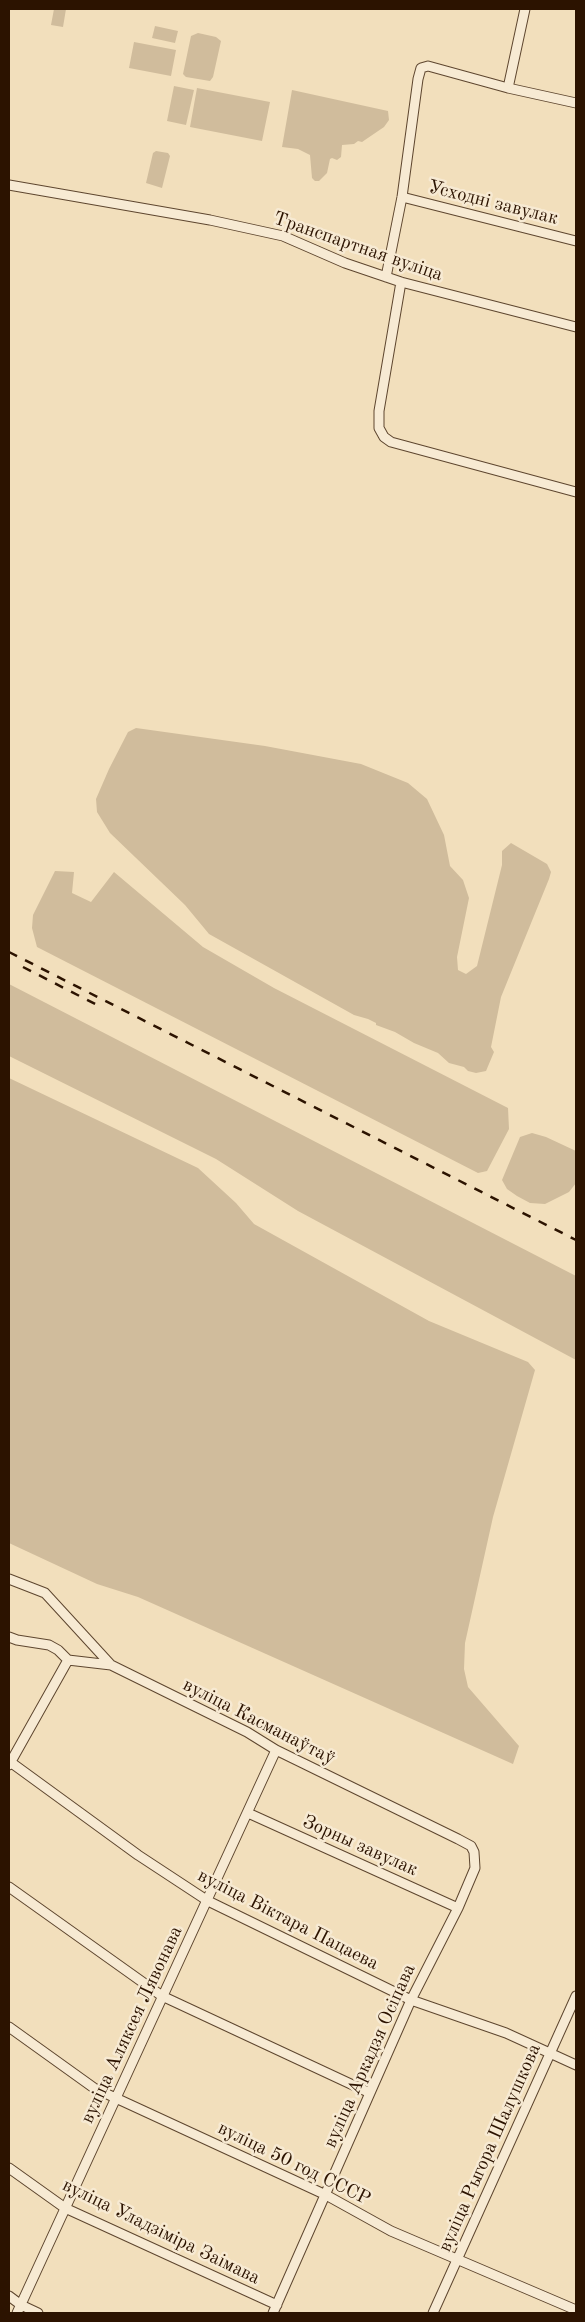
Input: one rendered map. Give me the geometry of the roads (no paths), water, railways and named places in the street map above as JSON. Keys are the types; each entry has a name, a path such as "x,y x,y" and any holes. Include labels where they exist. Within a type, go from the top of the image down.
{"street":[{"path":"508,88 525,9"},
{"path":"386,277 402,197 421,68 428,66 508,88 576,103"},
{"name":"Транспартная вуліца","path":"9,185 210,220 282,236 345,263 401,282 576,327"},
{"name":"Усходні завулак","path":"402,197 576,241"},
{"path":"401,282 379,411 379,428 384,437 391,442 576,492"},
{"path":"9,1579 44,1592 111,1665"},
{"path":"9,1636 17,1640 48,1645 58,1650 68,1660 9,1763"},
{"name":"вуліца Касманаўтаў","path":"68,1660 111,1665 247,1732 276,1750 471,1846 474,1852 475,1868"},
{"name":"вуліца Аляксея Лявонава","path":"19,2309 276,1750"},
{"name":"вуліца Віктара Пацаева","path":"9,1763 138,1855 208,1901 411,2000 506,2033 550,2051 576,2065"},
{"name":"Зорны завулак","path":"248,1813 458,1908"},
{"name":"вуліца Аркадзя Осіпава","path":"275,2309 411,2000 458,1908 475,1868"},
{"path":"9,1887 162,1996 370,2093"},
{"name":"вуліца Рыгора Шалушкова","path":"433,2313 576,1996"},
{"name":"вуліца 50 год СССР","path":"9,2027 94,2088 326,2195 391,2231 457,2261 576,2310"},
{"name":"вуліца Уладзіміра Заімава","path":"9,2168 65,2208 275,2309"},
{"path":"9,2296 19,2309 38,2313"}],"railway":[{"path":"9,952 576,1240"},
{"path":"23,967 101,1007"}]}
